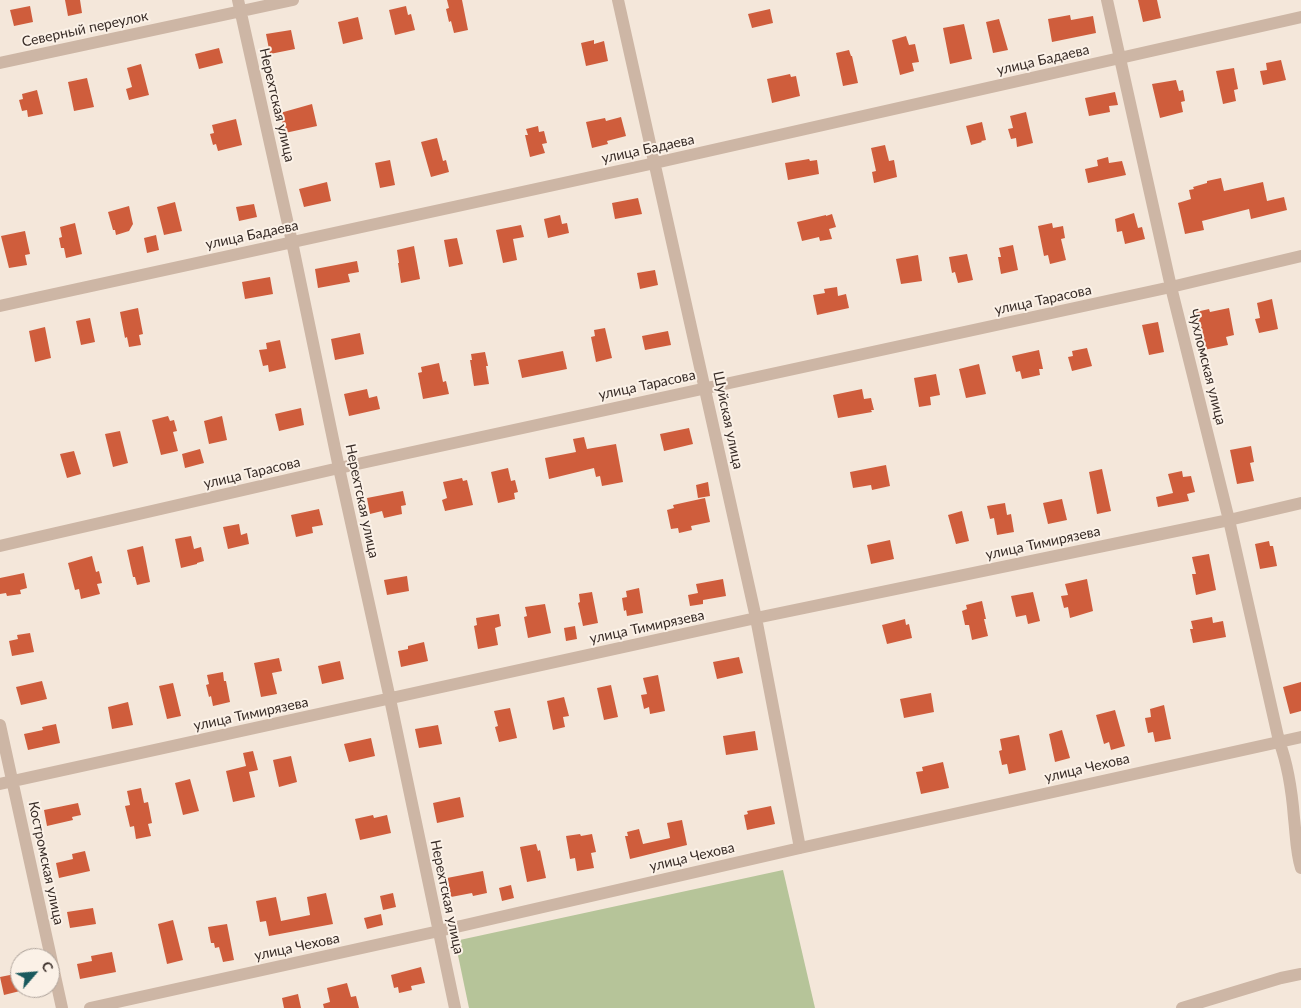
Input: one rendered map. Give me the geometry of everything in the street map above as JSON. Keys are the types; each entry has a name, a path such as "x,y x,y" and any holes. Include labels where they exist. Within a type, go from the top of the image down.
{"street":[{"name":"Северный переулок","path":"0,63 240,6 293,0"},
{"name":"Шуйская улица","path":"618,0 756,618 800,848"},
{"name":"Чухломская улица","path":"1107,0 1171,287 1229,520 1279,741 1285,756 1301,868"},
{"name":"Нерехтская улица","path":"240,6 455,1008"},
{"name":"улица Бадаева","path":"0,306 655,163 1301,17"},
{"name":"улица Тарасова","path":"0,546 339,468 1171,287 1301,256"},
{"name":"улица Тимирязева","path":"6,783 756,618 1229,520 1301,503"},
{"name":"Костромская улица","path":"0,725 6,783 62,1008"},
{"name":"улица Чехова","path":"90,1008 1301,737"},
{"path":"1182,1008 1281,978 1301,974"}],"green space":[{"path":"783,870 815,1008 469,1008 455,941"}],"building":[{"path":"65,0 80,0 82,13 68,16"},
{"path":"447,0 462,0 468,30 454,33 446,9 449,8"},
{"path":"1138,0 1157,0 1161,18 1143,22"},
{"path":"30,6 33,22 14,26 10,10"},
{"path":"406,6 408,15 411,14 415,30 395,35 389,10"},
{"path":"770,9 773,23 752,28 748,14"},
{"path":"1070,15 1071,20 1093,16 1096,33 1052,42 1048,19"},
{"path":"358,17 363,39 343,44 338,22"},
{"path":"999,19 1008,50 993,53 986,22"},
{"path":"964,24 972,59 950,64 943,28"},
{"path":"291,30 295,49 270,54 266,34"},
{"path":"906,36 909,45 915,44 919,62 912,63 914,71 900,75 892,40"},
{"path":"594,40 594,44 604,41 608,61 586,66 581,43"},
{"path":"219,48 223,63 199,69 195,54"},
{"path":"849,50 858,83 843,86 836,53"},
{"path":"1281,60 1286,80 1263,85 1260,71 1267,70 1266,63"},
{"path":"141,64 149,95 129,100 126,89 132,87 127,68"},
{"path":"1234,68 1238,89 1234,90 1236,101 1223,104 1216,71"},
{"path":"790,74 791,77 796,76 800,96 772,103 767,79"},
{"path":"87,78 94,107 74,111 68,82"},
{"path":"1176,80 1179,91 1183,90 1185,101 1181,102 1183,112 1160,118 1152,84"},
{"path":"37,90 43,114 28,117 27,110 22,111 19,100 23,99 22,94"},
{"path":"1115,92 1118,105 1109,106 1110,112 1089,116 1085,98"},
{"path":"312,104 317,126 285,133 280,113"},
{"path":"1026,112 1033,143 1017,147 1016,138 1011,139 1008,129 1013,128 1010,116"},
{"path":"621,117 626,136 607,141 608,144 592,148 586,122 605,118 606,121"},
{"path":"236,119 242,145 218,151 216,144 213,145 210,134 214,133 212,125"},
{"path":"982,122 986,140 971,145 966,126"},
{"path":"538,126 539,132 544,131 547,143 542,144 545,153 530,157 525,135 528,135 526,129"},
{"path":"437,138 443,161 446,160 449,172 431,177 421,142"},
{"path":"885,145 889,161 894,160 897,177 874,183 872,172 876,171 871,148"},
{"path":"1108,157 1109,163 1122,161 1126,175 1088,183 1085,169 1098,166 1097,160"},
{"path":"809,159 810,161 817,160 819,174 788,180 785,163"},
{"path":"390,160 395,185 380,188 375,163"},
{"path":"1221,178 1224,191 1263,182 1267,201 1284,197 1287,210 1251,219 1249,209 1202,221 1204,230 1185,234 1178,203 1191,199 1189,190 1194,189 1193,187"},
{"path":"327,182 331,201 304,207 299,189"},
{"path":"638,198 642,214 615,219 612,203"},
{"path":"175,202 182,231 164,235 157,207"},
{"path":"254,204 257,217 239,221 236,207"},
{"path":"129,206 133,224 129,231 116,235 108,212"},
{"path":"1134,213 1138,228 1142,227 1145,239 1125,244 1122,231 1117,232 1115,219"},
{"path":"832,214 836,227 829,229 832,239 820,241 819,237 802,241 797,222"},
{"path":"560,215 562,224 567,223 569,233 548,238 544,219"},
{"path":"75,223 82,254 66,258 59,238 62,237 60,227"},
{"path":"1052,223 1053,228 1063,226 1065,238 1061,239 1066,260 1050,264 1048,255 1044,256 1038,226"},
{"path":"521,225 524,237 513,239 517,260 503,263 496,230"},
{"path":"25,231 30,254 25,255 27,265 9,268 1,236"},
{"path":"156,235 159,250 147,253 144,238"},
{"path":"457,238 463,264 449,267 444,240"},
{"path":"1013,245 1018,270 1001,274 998,257 1001,257 999,248"},
{"path":"414,246 420,279 401,283 397,250"},
{"path":"967,254 973,280 958,283 955,272 952,273 949,257"},
{"path":"918,255 922,281 901,284 896,259"},
{"path":"357,261 359,272 348,274 350,282 318,288 315,269"},
{"path":"655,270 658,285 640,289 637,273"},
{"path":"270,277 273,294 245,299 242,282"},
{"path":"837,287 838,296 846,294 849,308 817,315 813,295 825,293 824,289"},
{"path":"1272,299 1278,329 1259,333 1255,319 1260,318 1257,303"},
{"path":"138,308 143,334 139,335 141,345 129,347 127,337 125,338 120,312"},
{"path":"1229,308 1234,335 1226,337 1228,345 1204,350 1196,312 1209,309 1210,312"},
{"path":"90,318 95,342 81,345 76,321"},
{"path":"1158,322 1164,352 1149,355 1142,325"},
{"path":"45,327 51,358 35,362 29,331"},
{"path":"605,328 612,358 596,362 591,337 595,336 594,330"},
{"path":"668,331 671,345 645,350 642,336"},
{"path":"360,333 364,354 335,360 331,339"},
{"path":"280,340 286,368 269,372 268,365 263,366 259,350 267,349 266,343"},
{"path":"1087,348 1092,366 1072,371 1068,357 1073,356 1072,351"},
{"path":"1039,350 1043,369 1039,369 1040,375 1022,379 1020,371 1016,372 1012,356"},
{"path":"563,351 567,369 522,378 518,360"},
{"path":"485,352 489,384 474,386 470,360 472,360 471,354"},
{"path":"439,363 443,382 446,381 449,394 423,399 418,373 422,372 421,367"},
{"path":"979,364 986,394 966,398 959,369"},
{"path":"936,374 940,395 930,397 931,405 919,407 914,378"},
{"path":"367,389 369,398 377,396 380,409 349,416 344,394"},
{"path":"862,389 864,399 871,398 874,410 871,410 872,412 838,418 833,395"},
{"path":"301,408 304,425 279,431 275,414"},
{"path":"168,416 170,421 174,420 177,431 173,432 178,451 161,455 152,420"},
{"path":"222,416 227,440 209,444 204,421"},
{"path":"689,428 693,444 664,451 660,434"},
{"path":"120,431 128,463 113,467 105,434"},
{"path":"584,437 587,449 616,444 623,482 602,486 600,476 596,477 594,468 549,479 545,458 576,452 573,439"},
{"path":"1251,446 1254,462 1250,463 1254,481 1237,484 1230,450"},
{"path":"200,449 204,463 185,468 182,454"},
{"path":"74,451 81,474 67,478 60,454"},
{"path":"886,465 890,486 872,490 871,485 853,488 850,472"},
{"path":"508,468 511,481 515,480 518,492 514,493 515,499 498,503 491,472"},
{"path":"1102,469 1111,511 1097,514 1089,472"},
{"path":"1182,471 1183,477 1191,476 1195,492 1187,494 1189,501 1158,507 1156,497 1173,493 1168,474"},
{"path":"462,478 463,481 467,480 473,505 445,511 442,500 447,498 443,482"},
{"path":"708,482 710,496 698,498 696,485"},
{"path":"403,491 406,505 401,506 402,514 384,518 382,511 370,514 367,498"},
{"path":"705,498 710,522 691,526 692,530 679,533 678,528 671,529 667,510 674,508 673,505"},
{"path":"1062,499 1067,520 1048,524 1043,503"},
{"path":"1005,503 1007,515 1011,514 1014,532 997,535 994,518 990,519 987,506"},
{"path":"319,509 323,525 312,527 313,533 296,537 291,515"},
{"path":"962,511 969,541 956,544 948,515"},
{"path":"239,524 241,535 247,533 249,544 228,549 223,527"},
{"path":"191,536 194,549 201,547 204,561 181,568 175,539"},
{"path":"890,540 894,559 871,564 867,545"},
{"path":"1269,541 1270,546 1273,546 1277,566 1260,569 1255,544"},
{"path":"143,546 150,582 137,585 135,577 133,577 127,550"},
{"path":"1209,554 1216,590 1196,595 1192,574 1196,574 1192,557"},
{"path":"92,556 96,572 99,571 102,583 97,584 100,594 81,599 79,589 75,590 68,563"},
{"path":"24,573 27,588 20,590 21,594 7,596 6,593 0,594 0,578"},
{"path":"407,576 409,591 387,595 384,580"},
{"path":"723,579 726,596 703,600 703,604 690,606 688,595 698,593 696,584"},
{"path":"1087,579 1093,611 1070,618 1068,607 1064,608 1061,596 1068,595 1065,584"},
{"path":"639,588 643,613 627,616 626,610 624,611 622,598 627,597 626,591"},
{"path":"592,592 598,623 583,626 578,603 580,602 579,594"},
{"path":"1033,592 1040,621 1028,624 1026,615 1016,617 1011,596"},
{"path":"982,601 988,636 972,640 969,625 965,625 962,611 967,609 966,605"},
{"path":"545,604 551,633 528,638 524,617 527,616 525,607"},
{"path":"499,614 501,626 495,628 498,645 478,649 474,626 477,625 476,618"},
{"path":"1212,617 1213,623 1223,621 1226,637 1193,643 1190,629 1193,629 1191,621"},
{"path":"905,619 906,625 909,624 912,638 887,644 882,625"},
{"path":"575,626 577,639 566,641 564,628"},
{"path":"30,633 34,652 12,656 9,641 18,639 17,635"},
{"path":"424,642 428,661 401,667 398,651"},
{"path":"739,657 743,673 717,679 713,662"},
{"path":"279,658 282,671 272,673 277,694 261,697 254,663"},
{"path":"340,661 344,679 322,684 318,666"},
{"path":"223,672 230,702 213,706 206,685 209,684 207,675"},
{"path":"658,675 665,711 650,714 649,707 644,709 641,695 647,694 643,678"},
{"path":"42,681 47,699 21,705 16,687"},
{"path":"1301,682 1301,711 1290,714 1283,687"},
{"path":"173,683 181,716 167,719 159,686"},
{"path":"611,685 618,717 604,720 597,688"},
{"path":"931,693 934,712 904,718 900,699"},
{"path":"564,697 569,716 563,717 565,727 553,730 547,701"},
{"path":"128,702 133,725 112,729 108,707"},
{"path":"1164,705 1171,739 1155,742 1153,732 1148,733 1145,718 1151,717 1150,709"},
{"path":"510,708 517,738 499,742 495,727 498,726 494,711"},
{"path":"1115,710 1125,746 1111,750 1109,742 1104,744 1096,715"},
{"path":"56,724 60,743 28,750 24,734 43,730 42,727"},
{"path":"438,725 442,744 419,748 415,729"},
{"path":"1062,730 1070,758 1055,762 1049,734"},
{"path":"755,731 758,750 726,755 723,736"},
{"path":"1019,735 1026,770 1009,774 1007,764 1002,765 999,751 1002,750 1000,739"},
{"path":"371,738 375,756 349,762 344,744"},
{"path":"253,751 258,770 249,772 255,797 233,802 226,771 246,766 243,753"},
{"path":"291,756 297,782 279,787 273,760"},
{"path":"943,762 949,788 921,794 916,772 923,771 922,767"},
{"path":"190,779 199,811 183,815 175,783"},
{"path":"141,788 144,803 148,802 152,823 148,824 151,836 136,839 134,826 130,827 125,806 130,805 127,791"},
{"path":"460,797 464,817 437,823 433,803"},
{"path":"78,803 81,815 72,817 73,820 47,826 44,810"},
{"path":"771,806 775,824 747,830 744,815 748,814 747,811"},
{"path":"373,815 374,818 387,815 391,833 360,840 355,819"},
{"path":"682,820 687,845 630,859 625,836 628,836 627,832 639,829 643,844 670,838 667,823"},
{"path":"580,834 581,836 592,834 596,852 591,853 594,868 577,871 575,858 570,859 566,836"},
{"path":"536,844 538,851 540,850 546,878 527,882 520,847"},
{"path":"85,851 90,871 59,878 56,863 73,859 72,854"},
{"path":"483,871 487,893 473,896 472,893 451,897 447,878"},
{"path":"511,885 514,898 502,901 499,888"},
{"path":"326,893 333,924 269,936 266,921 260,922 256,901 276,897 281,921 310,915 307,897"},
{"path":"393,893 396,907 383,910 380,896"},
{"path":"93,908 96,924 70,928 67,912"},
{"path":"381,914 383,925 367,929 364,918"},
{"path":"173,920 183,960 167,964 158,924"},
{"path":"227,924 234,960 223,962 219,947 215,948 214,943 211,943 208,927"},
{"path":"112,952 116,972 80,979 77,964 92,961 91,956"},
{"path":"421,967 425,983 411,986 412,990 399,993 398,987 394,988 391,975"},
{"path":"10,975 10,994 4,995 0,977"},
{"path":"347,983 351,997 356,996 359,1008 324,1008 323,1004 330,1002 327,988"},
{"path":"298,994 301,1008 284,1008 282,998"}]}
